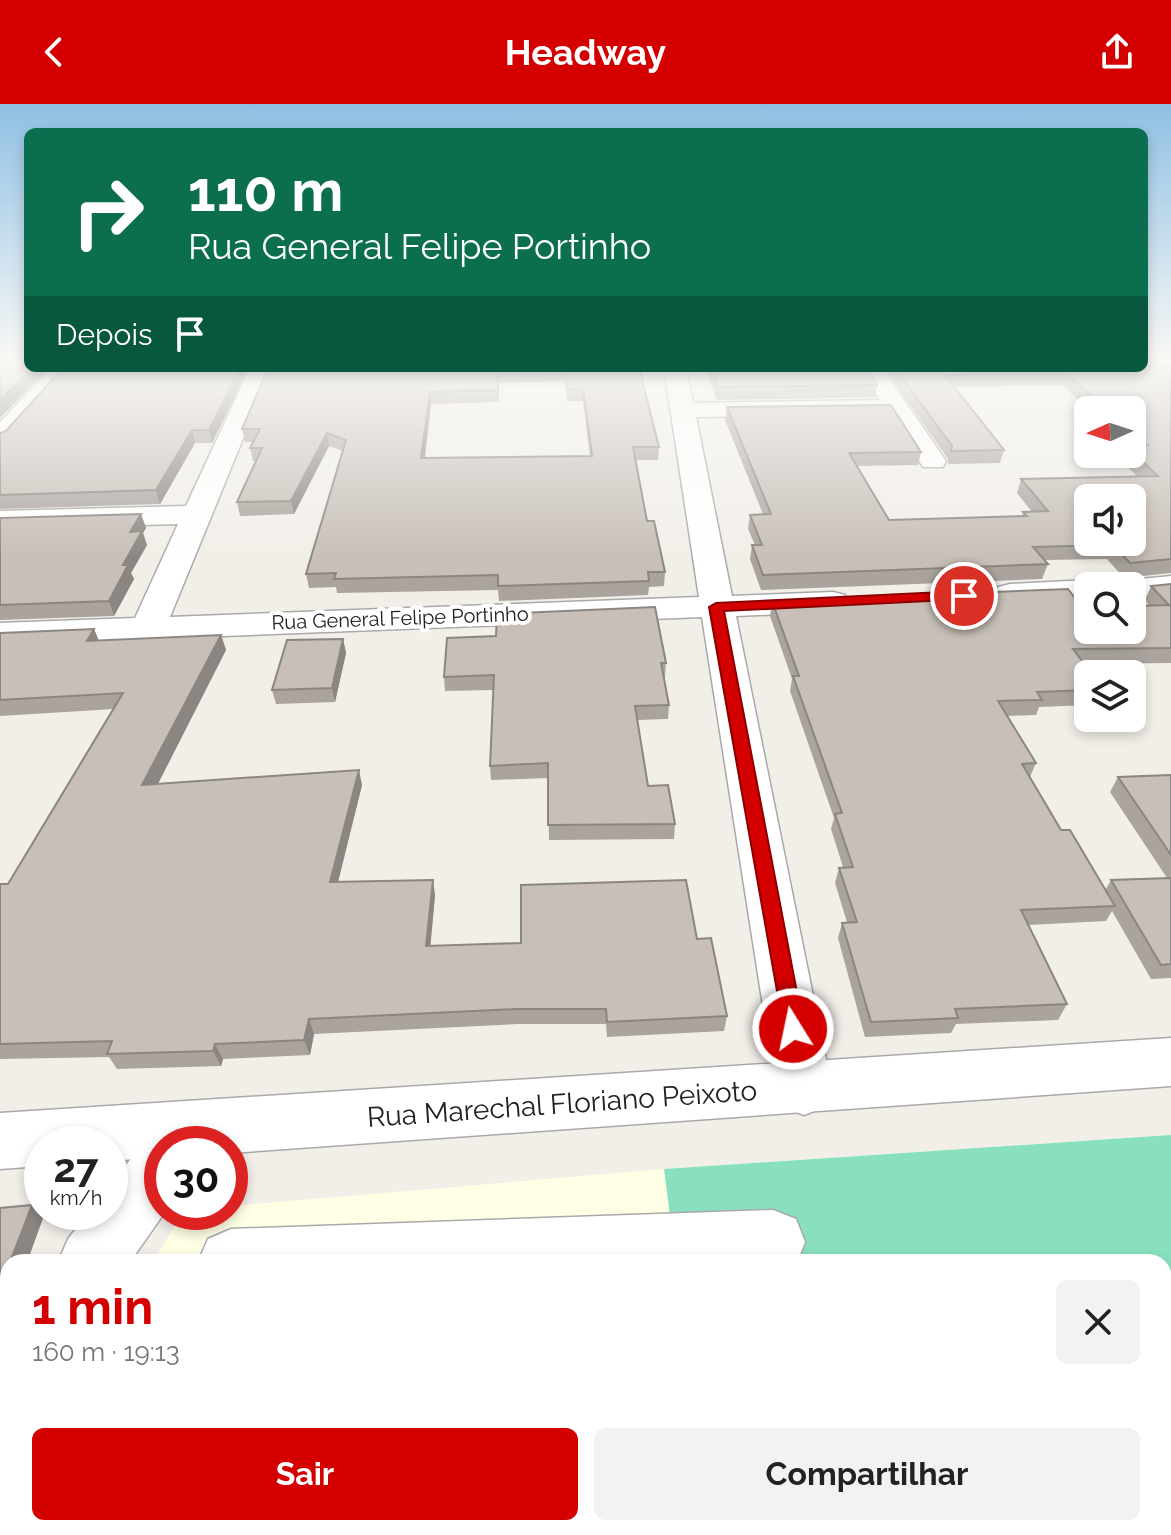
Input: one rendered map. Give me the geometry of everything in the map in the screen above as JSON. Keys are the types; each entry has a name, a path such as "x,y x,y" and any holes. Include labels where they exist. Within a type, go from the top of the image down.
{"street":[{"path":"148,627 235,427"},
{"path":"685,427 804,1089"},
{"path":"911,427 933,461"},
{"path":"0,520 197,515"},
{"path":"1146,587 1171,586"},
{"path":"979,595 1074,591"},
{"name":"Rua General Felipe Portinho","path":"0,634 871,600"},
{"name":"Rua Marechal Floriano Peixoto","path":"248,1140 804,1089 1171,1062"},
{"name":"Rua Marechal Floriano Peixoto","path":"0,1141 144,1145"},
{"path":"97,1254 144,1191"},
{"path":"448,1254 773,1242"}],"shaded area":[{"path":"1171,1135 1171,1254 158,1254 172,1230 248,1230 248,1204 664,1169"}],"green space":[{"path":"1171,1135 1171,1254 675,1254 664,1169"}],"building":[{"path":"10,427 211,427 209,430 192,430 156,490 0,495 0,433"},
{"path":"425,427 421,458 592,456 588,427 654,427 659,447 633,447 647,521 654,521 665,572 648,572 649,581 498,586 498,575 334,579 336,573 306,574 346,440 327,433 291,501 237,502 262,448 250,448 260,429 242,429"},
{"path":"735,427 905,427 921,452 849,453 889,520 1027,516 1023,512 1048,511 1021,479 1158,476 1146,465 1146,427 1171,427 1171,559 1130,563 1123,556 1146,556 1146,484 1074,484 1074,546 1033,547 1048,564 763,575 752,545 762,545 750,515 771,514"},
{"path":"938,427 986,427 1004,450 951,451 952,446"},
{"path":"141,514 130,532 142,531 123,565 128,565 109,601 0,605 0,518"},
{"path":"1171,584 1171,648 1073,649 1081,660 1074,660 1074,691 1037,692 1042,700 998,701 1036,763 1022,764 1061,830 1070,830 1115,906 1021,910 1067,1004 955,1009 958,1018 871,1022 842,923 857,922 839,868 853,867 835,814 842,813 793,676 799,676 772,601 1068,589 1074,597 1074,644 1146,644 1146,606 1169,605 1151,586"},
{"path":"655,607 666,663 661,663 669,705 635,706 648,786 668,785 675,824 548,825 548,763 490,766 494,675 444,677 447,638 496,636 497,614"},
{"path":"94,629 87,641 221,635 142,785 359,770 330,882 433,880 426,946 521,943 521,885 686,880 697,939 711,938 727,1016 607,1022 606,1009 516,1009 309,1019 304,1040 215,1044 213,1051 107,1054 112,1041 0,1044 0,884 8,884 123,693 0,700 0,633"},
{"path":"343,639 332,688 272,690 287,640"},
{"path":"1171,775 1171,855 1118,777"},
{"path":"1171,878 1171,964 1161,965 1111,880"},
{"path":"24,1206 24,1226 13,1254 0,1254 0,1208"}],"route":[{"path":"793,1029 716,607 964,596"}]}
